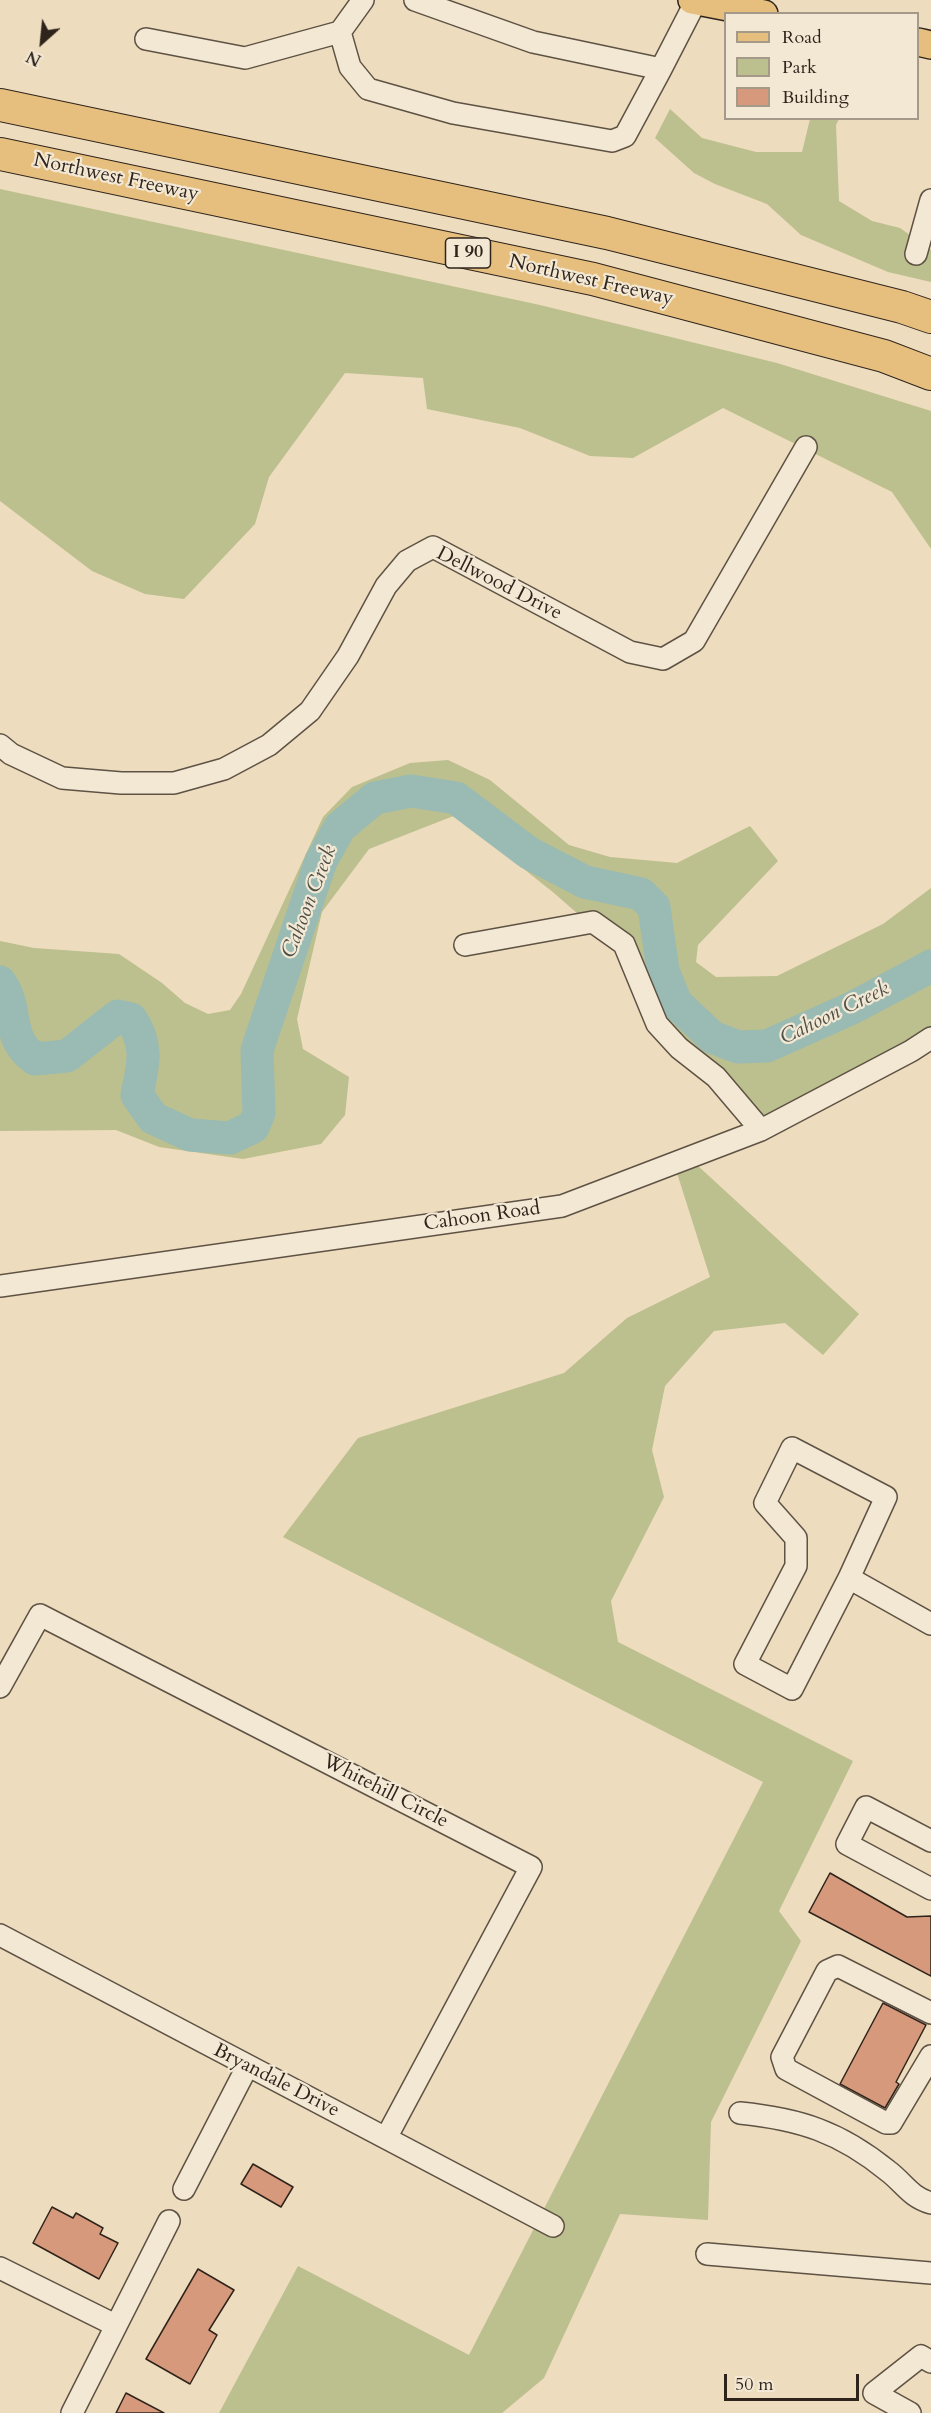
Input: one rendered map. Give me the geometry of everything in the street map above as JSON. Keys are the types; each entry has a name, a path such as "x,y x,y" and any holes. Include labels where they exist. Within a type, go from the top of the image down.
{"highway":[{"path":"0,105 608,233 902,307 931,317"},
{"name":"Northwest Freeway","path":"0,154 592,279 884,356 931,374"}],"main road":[{"path":"694,0 754,12"}],"street":[{"path":"146,39 245,58 340,32 363,0"},
{"path":"415,0 533,42 661,69"},
{"path":"340,32 350,67 368,88 453,113 612,141 625,136 694,0"},
{"path":"916,254 931,200"},
{"name":"Dellwood Drive","path":"0,746 11,754 62,778 121,783 174,783 224,769 269,745 310,711 348,656 386,586 407,561 433,547 630,652 663,659 694,641 806,447"},
{"path":"465,945 593,922 624,944 657,1024 678,1048 716,1077 761,1130"},
{"name":"Cahoon Road","path":"0,1286 562,1206 761,1130 911,1051 931,1038"},
{"path":"792,1448 886,1497 849,1578 792,1689 745,1664 796,1566 796,1538 765,1503 792,1448"},
{"path":"849,1578 931,1624"},
{"name":"Whitehill Circle","path":"0,1687 40,1615 531,1867 386,2138"},
{"path":"931,1841 866,1807 847,1844 931,1889"},
{"name":"Bryandale Drive","path":"0,1935 553,2226"},
{"path":"931,2013 838,1966 831,1967 782,2058 786,2069 886,2123 891,2123 925,2080 931,2056"},
{"path":"184,2189 247,2067"},
{"path":"740,2113 784,2118 820,2129 857,2149 890,2172 917,2199 931,2203"},
{"path":"72,2413 169,2221"},
{"path":"707,2254 931,2273"},
{"path":"0,2268 115,2325"},
{"path":"910,2413 874,2393 921,2356 931,2362"}],"green space":[{"path":"670,109 702,138 756,152 802,152 810,120 838,120 836,125 839,201 872,221 900,228 931,250 931,282 888,272 801,235 767,204 715,184 694,173 655,138"},
{"path":"0,189 540,305 777,363 931,411 931,549 892,492 723,408 633,458 590,456 520,428 427,409 423,378 345,373 269,477 255,524 184,599 145,594 92,571 0,501"},
{"path":"448,760 490,780 569,845 610,857 677,863 750,826 778,861 698,945 696,962 716,977 777,976 883,924 931,888 931,1046 759,1138 703,1078 618,949 554,893 456,815 369,849 322,912 297,1019 303,1049 349,1077 345,1115 321,1144 243,1159 159,1147 116,1130 0,1131 0,941 34,948 119,954 162,983 185,1003 208,1014 230,1010 241,994 323,817 352,787 410,763"},
{"path":"697,1165 859,1314 823,1355 785,1323 714,1331 665,1386 652,1450 664,1497 611,1601 618,1642 853,1761 779,1911 801,1941 711,2122 708,2220 620,2214 544,2378 502,2413 219,2413 298,2266 469,2355 763,1782 283,1537 358,1438 564,1373 627,1318 710,1277 677,1173"}],"building":[{"path":"830,1873 907,1917 931,1916 931,1976 809,1912"},
{"path":"883,2003 926,2025 896,2082 899,2084 885,2108 840,2084"},
{"path":"253,2164 293,2187 281,2207 241,2184"},
{"path":"52,2207 73,2218 76,2213 103,2228 100,2234 118,2243 99,2279 33,2243"},
{"path":"198,2269 234,2290 209,2330 217,2335 190,2384 146,2359"},
{"path":"126,2393 164,2413 116,2413"}],"waterway":[{"name":"Cahoon Creek","path":"0,982 10,1003 19,1041 35,1059 67,1056 118,1016 131,1019 140,1038 143,1056 137,1095 153,1118 190,1135 230,1138 253,1127 259,1113 257,1050 321,861 340,827 375,798 411,791 456,798 529,853 585,882 641,894 654,907 663,971 676,1003 712,1037 738,1047 767,1046 852,1008 931,966"}]}
